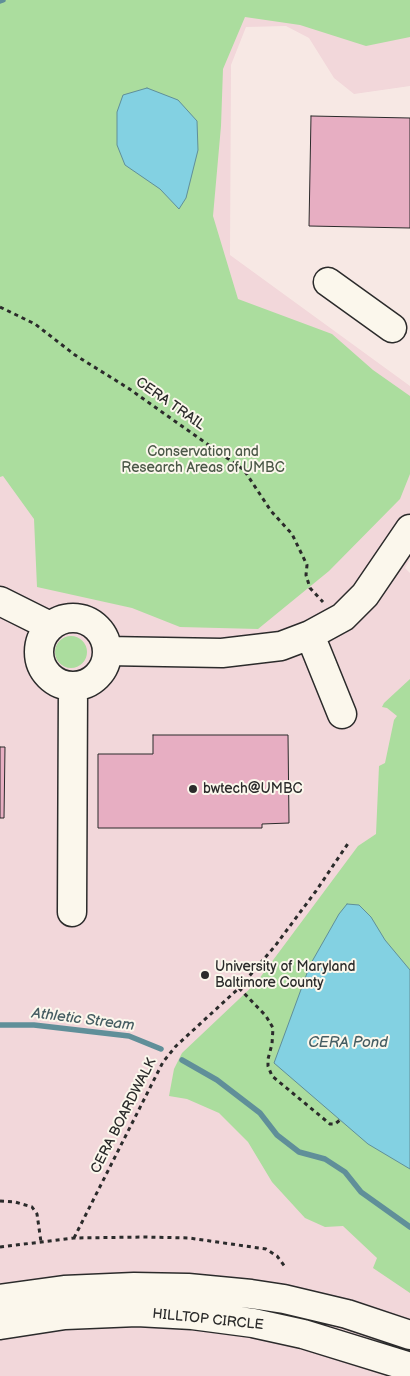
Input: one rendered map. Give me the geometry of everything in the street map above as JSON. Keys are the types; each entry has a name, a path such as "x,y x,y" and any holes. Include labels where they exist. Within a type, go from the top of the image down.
{"street":[{"path":"328,282 392,328"},
{"path":"107,651 222,653 281,646 310,635 343,617 365,594 410,529"},
{"path":"0,601 50,626"},
{"path":"79,618 93,624 103,636 107,651 106,662 97,676 84,684 73,686 60,684 48,676 41,664 38,651 42,637 50,626 64,619 79,618"},
{"path":"310,635 342,714"},
{"path":"72,912 73,686"},
{"name":"HILLTOP CIRCLE","path":"0,1299 64,1290 188,1288 251,1294 284,1300 347,1314 410,1335"},
{"name":"HILLTOP CIRCLE","path":"0,1325 65,1315 137,1312 192,1315 253,1323 303,1334 410,1367"}],"path":[{"name":"CERA TRAIL","path":"0,306 35,324 75,355 128,388 244,470 271,510 292,534 307,565 306,575 310,588 322,601"},
{"name":"CERA BOARDWALK","path":"74,1238 163,1062 176,1046 239,988 275,946 349,842"},
{"path":"239,988 266,1016 273,1028 272,1044 268,1058 268,1066 272,1076 330,1124 335,1124 340,1120"},
{"path":"0,1201 16,1202 32,1207 37,1214 41,1242"},
{"path":"0,1247 74,1238 189,1238 266,1249 277,1256 286,1268"}],"shaded area":[{"name":"University of Maryland Baltimore County","path":"0,0 410,0 410,86 354,94 334,78 309,38 286,26 246,27 231,65 230,255 410,386 410,559 405,568 410,573 410,1376 0,1376"}],"green space":[{"name":"Conservation and Research Areas of UMBC","path":"0,0 410,0 410,37 366,46 300,25 245,17 223,69 221,126 213,216 238,299 332,334 373,370 410,396 410,474 400,499 329,571 258,629 180,627 132,608 37,587 34,519 3,476 0,477"},
{"path":"71,636 77,637 82,641 86,646 86,658 82,663 77,667 71,668 65,667 60,663 56,658 55,652 56,646 60,641 65,637"},
{"path":"410,679 410,1293 373,1268 377,1258 343,1226 325,1227 305,1218 272,1182 248,1142 219,1113 187,1099 169,1096 174,1069 182,1053 256,983 358,846 376,834 379,766 385,763 394,720 397,716 387,708 382,707"}],"water":[{"path":"147,88 178,100 197,121 198,150 186,198 179,209 160,189 125,165 117,145 117,112 123,95"},
{"name":"CERA Pond","path":"347,904 359,905 371,917 385,940 410,970 410,1169 368,1144 274,1063 310,965 339,914"}],"building":[{"path":"311,116 410,118 410,228 309,226"},
{"name":"bwtech@UMBC","path":"153,735 288,735 289,823 262,824 262,828 98,828 98,754 153,754"},
{"path":"0,747 5,747 4,818 0,818"}],"waterway":[{"name":"Athletic Stream","path":"0,1025 34,1025 129,1036 161,1049"},
{"path":"182,1060 217,1080 260,1113 277,1135 299,1152 325,1159 345,1172 361,1192 410,1227"}],"place":[{"name":"bwtech@UMBC","path":"193,789"},
{"name":"University of Maryland Baltimore County","path":"205,975"}]}
